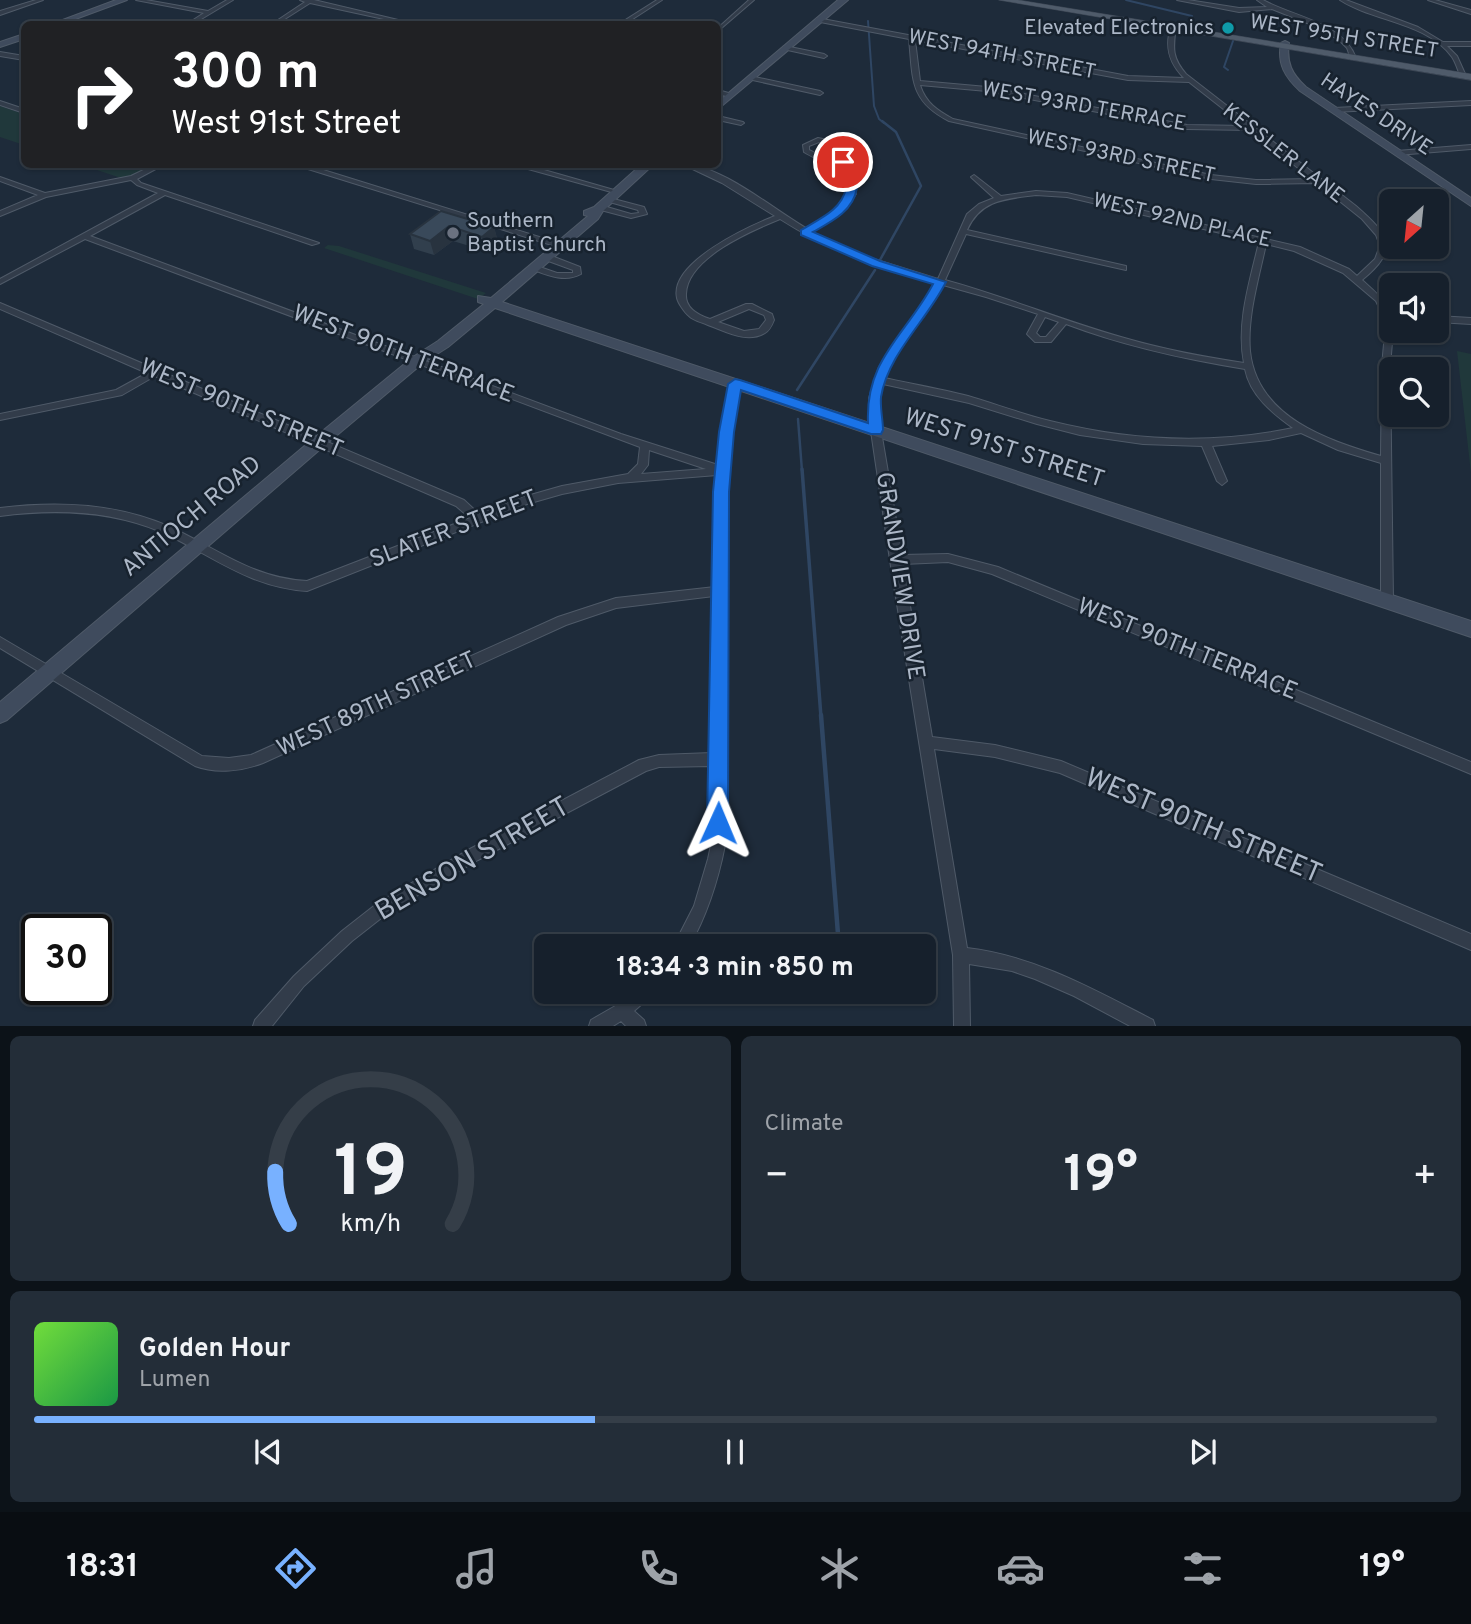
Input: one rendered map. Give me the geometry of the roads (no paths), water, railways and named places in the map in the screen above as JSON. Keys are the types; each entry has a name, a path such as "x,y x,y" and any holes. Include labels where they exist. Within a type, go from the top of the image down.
{"main road":[{"name":"WEST 95TH STREET","path":"1003,0 1173,26"},
{"name":"WEST 95TH STREET","path":"1024,0 1467,75"}],"street":[{"path":"2,12 41,0"},
{"path":"65,21 123,0"},
{"path":"138,0 210,13"},
{"path":"195,21 232,0"},
{"path":"302,0 397,21"},
{"path":"627,21 660,0"},
{"path":"721,27 752,0"},
{"path":"1179,0 1240,10 1270,8"},
{"path":"1259,0 1270,8 1335,34 1350,44 1353,56"},
{"path":"1342,0 1409,26 1440,44 1467,75"},
{"path":"1430,0 1471,12"},
{"path":"279,21 311,1"},
{"path":"721,103 839,1"},
{"path":"366,21 372,16"},
{"name":"WEST 94TH STREET","path":"817,20 1128,78 1189,80"},
{"name":"KESSLER LANE","path":"1173,26 1169,40 1170,55 1189,80 1367,220 1380,236 1383,252 1380,261 1358,279"},
{"path":"0,45 21,37"},
{"path":"912,38 918,83"},
{"path":"1440,44 1471,44"},
{"name":"HAYES DRIVE","path":"1284,45 1282,62 1289,75 1303,89 1471,203"},
{"path":"785,48 824,56"},
{"path":"0,54 21,58"},
{"path":"750,78 820,93"},
{"name":"WEST 93RD STREET","path":"918,83 922,101 929,108 961,123 1212,177 1256,182 1318,181"},
{"name":"WEST 93RD TERRACE","path":"918,83 1006,92 1187,127 1249,128"},
{"path":"721,93 730,95"},
{"path":"0,103 21,110"},
{"path":"1334,110 1471,103"},
{"path":"14,108 21,104"},
{"path":"721,119 741,123"},
{"path":"805,232 830,218 849,201 852,188 837,165 806,151 806,145 818,140 841,144 846,153 843,162 837,165"},
{"path":"1397,153 1471,147"},
{"path":"0,214 44,195 133,178 154,168"},
{"path":"308,168 556,243"},
{"path":"535,168 613,196 641,209 643,214 631,216 599,208"},
{"name":"ANTIOCH ROAD","path":"0,714 319,442 418,360 443,344 556,243 594,216 599,208 644,168"},
{"path":"695,168 724,180 805,232 876,263 1155,349 1249,367"},
{"path":"974,177 999,198"},
{"path":"133,178 139,184 315,243"},
{"path":"0,179 44,195"},
{"path":"0,282 165,192"},
{"name":"WEST 92ND PLACE","path":"999,198 1036,193 1067,195 1263,240 1316,255 1358,279 1379,299"},
{"name":"GRANDVIEW DRIVE","path":"962,1026 961,955 896,559 876,430 874,398 892,352 919,318 974,212 999,198"},
{"path":"711,322 749,306 768,314 770,320 761,332 738,333 692,315 683,303 681,291 688,275 717,246 778,217"},
{"path":"963,231 1123,268"},
{"name":"WEST 90TH TERRACE","path":"84,236 645,445 723,471"},
{"path":"1263,240 1247,333 1246,354 1249,367 1266,400 1300,430 1337,446 1386,461"},
{"name":"ANTIOCH ROAD","path":"488,301 546,257 556,243"},
{"path":"534,267 570,277 576,274 577,269 546,257"},
{"name":"WEST 91ST STREET","path":"488,301 1471,629"},
{"name":"WEST 90TH STREET","path":"0,306 460,503 478,519"},
{"path":"1043,313 1031,334 1038,340 1048,340 1064,321"},
{"path":"1449,320 1471,321"},
{"path":"1387,601 1386,461 1389,343"},
{"path":"0,417 119,393 155,372"},
{"path":"879,380 955,396 1088,433 1164,443 1206,444 1264,440 1300,430"},
{"path":"687,934 703,906 718,845 723,471 735,384"},
{"path":"1206,444 1222,481"},
{"path":"632,477 643,465 645,445"},
{"name":"SLATER STREET","path":"197,545 275,584 307,586 478,519 562,490 632,477 723,471"},
{"path":"0,512 50,508 106,511 134,517 197,545"},
{"name":"WEST 90TH TERRACE","path":"896,559 948,558 994,570 1471,768"},
{"name":"WEST 89TH STREET","path":"0,642 200,762 218,766 258,759 562,621 616,603 720,592"},
{"name":"WEST 90TH STREET","path":"926,742 995,751 1061,767 1471,942"},
{"name":"BENSON STREET","path":"261,1026 299,981 346,936 402,895 644,765 660,761 719,759"},
{"path":"961,955 1022,964 1147,1026"},
{"path":"597,1026 630,1004"},
{"path":"623,1011 638,1026"}],"waterway":[{"path":"1126,0 1192,16"},
{"path":"868,21 874,106 879,119 884,123"},
{"path":"1228,70 1224,67 1233,41"},
{"path":"880,260 921,186 896,132 882,121"},
{"path":"797,390 875,270"},
{"path":"798,419 802,471"},
{"path":"802,469 821,717"},
{"path":"821,715 838,934"}],"place":[{"name":"Elevated Electronics","path":"1228,28"},
{"name":"Southern Baptist Church","path":"453,233"}]}
